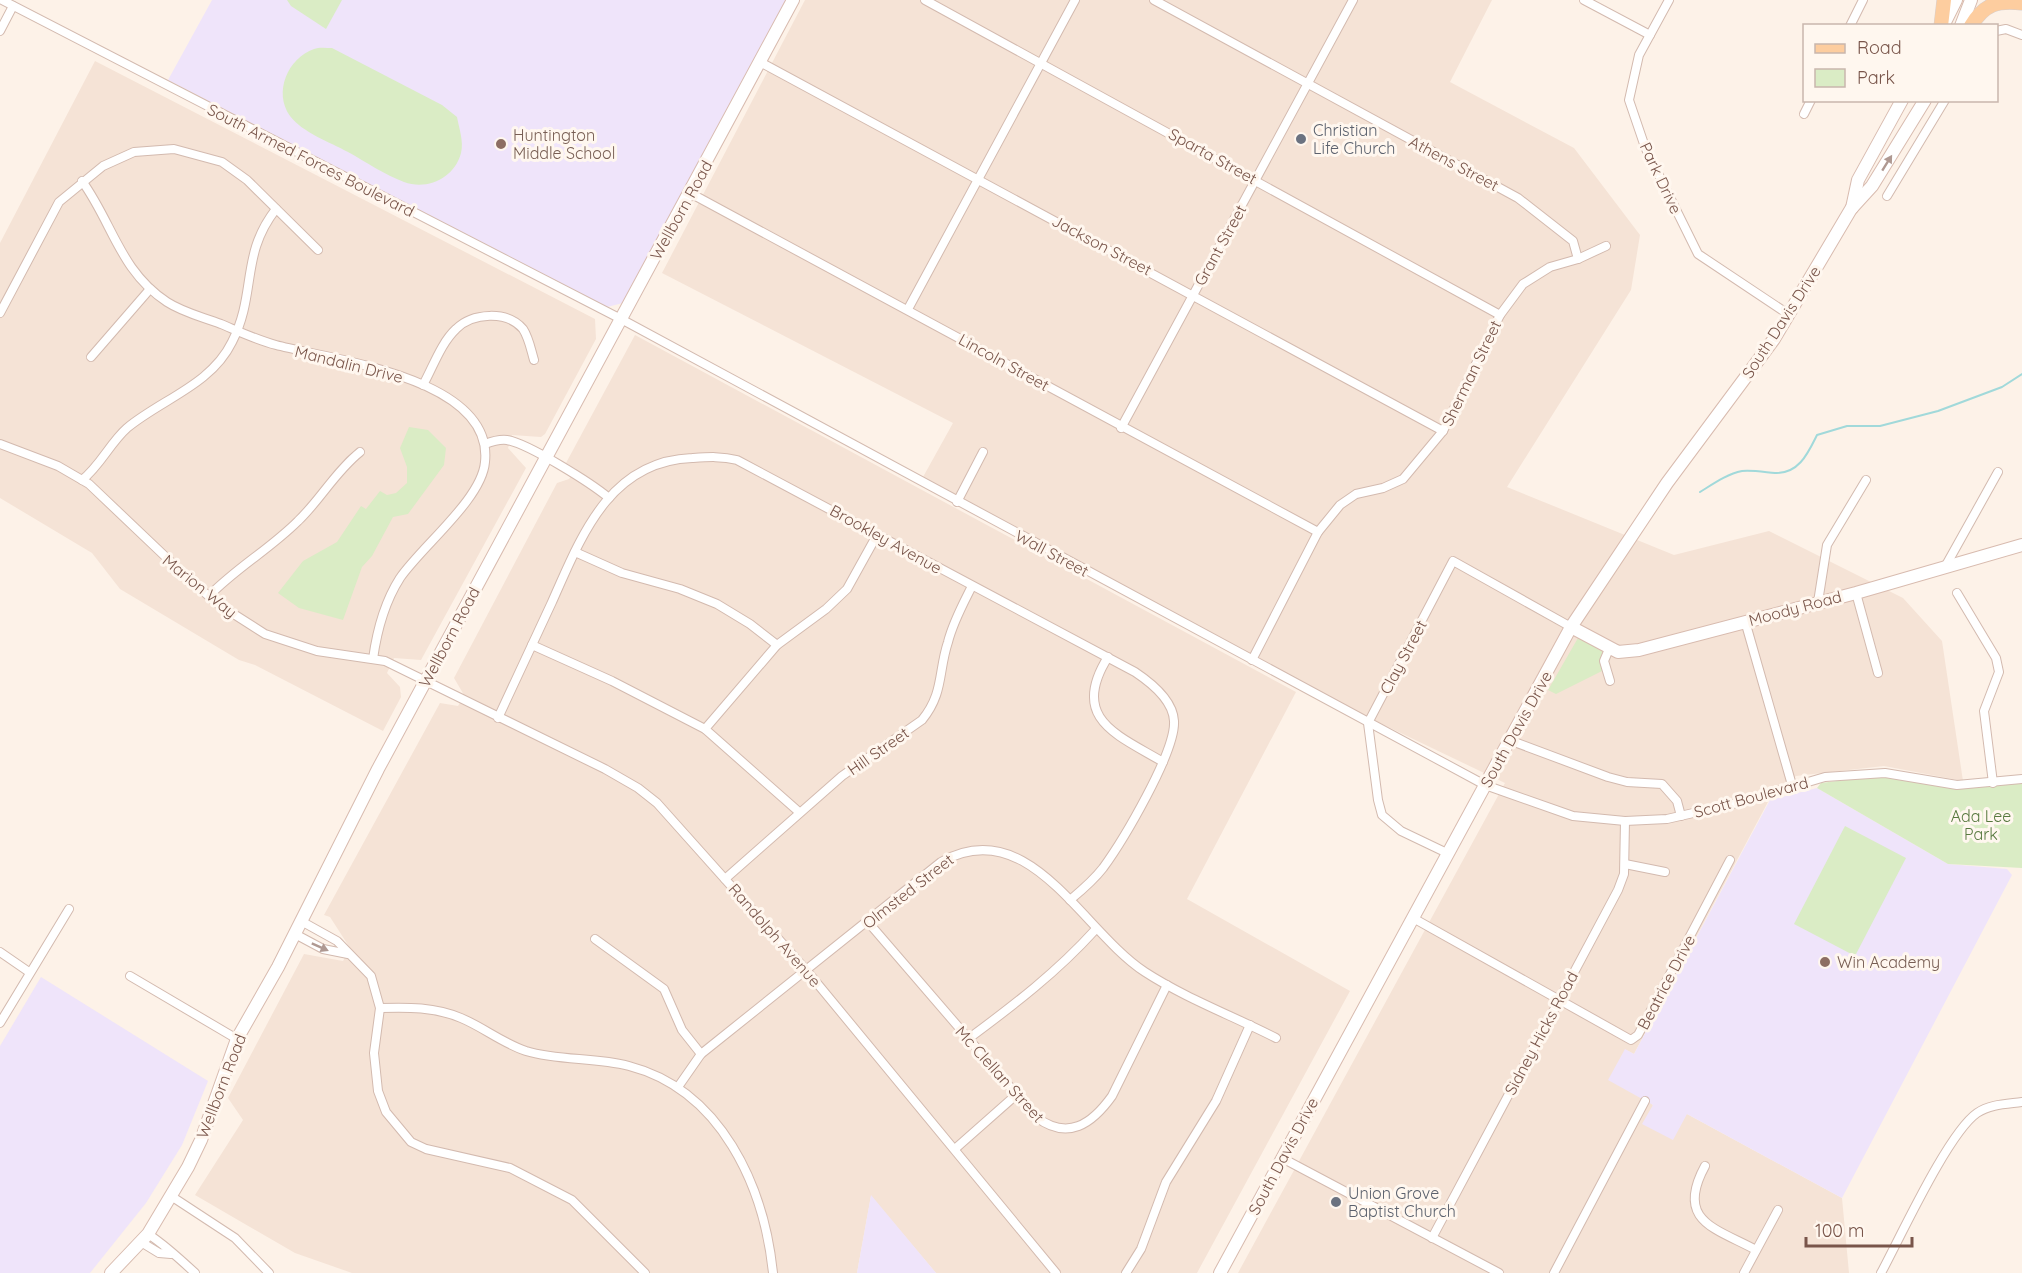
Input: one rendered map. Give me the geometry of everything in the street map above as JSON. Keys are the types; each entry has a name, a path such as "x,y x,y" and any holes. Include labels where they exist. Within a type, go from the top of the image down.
{"main road":[{"path":"1942,24 1944,0"},
{"path":"1972,24 1978,14 1989,4 2006,0 2022,3"}],"street":[{"name":"South Armed Forces Boulevard","path":"2,0 621,319"},
{"name":"Wellborn Road","path":"111,1273 144,1238 171,1196 201,1140 237,1039 295,934 424,682 793,0"},
{"name":"Sparta Street","path":"926,0 1256,179 1500,315"},
{"path":"908,309 1075,0"},
{"name":"Athens Street","path":"1154,0 1518,198 1573,241 1578,259"},
{"name":"Grant Street","path":"1121,428 1353,0"},
{"path":"1584,0 1650,35"},
{"name":"Park Drive","path":"1669,0 1639,55 1629,100 1654,165 1698,254 1788,315"},
{"path":"1851,24 1863,0"},
{"path":"1943,24 1956,0"},
{"path":"1962,24 1971,0"},
{"path":"0,31 13,6"},
{"path":"1998,30 2006,28 2022,35"},
{"name":"Jackson Street","path":"760,62 1443,431"},
{"path":"1804,114 1810,102"},
{"name":"South Davis Drive","path":"1851,209 1858,180 1901,102"},
{"name":"South Davis Drive","path":"1220,1273 1571,627 1667,483 1748,375 1788,315 1851,209 1872,186 1924,102"},
{"path":"1887,196 1944,102"},
{"path":"0,313 54,209 65,195 118,157 150,149 174,149 198,154 228,166 248,180 318,250"},
{"name":"Mandalin Drive","path":"82,181 101,209 126,262 150,289 186,312 279,346 387,371 423,385 467,413 479,428 485,444"},
{"name":"Lincoln Street","path":"690,193 908,309 1121,428 1318,532"},
{"path":"82,480 127,428 210,372 227,352 245,310 253,248 264,224 276,210"},
{"name":"Sherman Street","path":"1252,660 1318,532 1340,505 1356,494 1383,488 1403,479 1443,431 1500,315 1523,284 1550,267 1578,259 1606,246"},
{"path":"91,357 150,289"},
{"path":"423,385 447,339 464,322 475,318 501,317 512,321 522,329 534,360"},
{"name":"Wall Street","path":"621,319 1485,785"},
{"path":"373,659 379,624 394,589 408,567 474,491 485,464 485,444 496,440 510,441 583,478 609,498"},
{"name":"Marion Way","path":"0,444 50,463 82,480 109,501 162,557 209,596 273,638 317,651 385,661 424,682"},
{"path":"209,596 228,576 299,520 341,468 360,452"},
{"path":"957,502 983,452"},
{"name":"Brookley Avenue","path":"498,718 590,522 609,498 633,477 661,462 682,458 727,458 748,464 1108,657 1143,678 1159,693 1171,710 1172,731 1163,762 1114,852 1095,878 1070,900"},
{"path":"1945,567 1998,472"},
{"path":"1818,602 1827,545 1866,480"},
{"path":"705,729 777,645 826,609 847,589 877,535"},
{"name":"Moody Road","path":"1571,627 1609,649 1618,652 1639,650 1856,593 2022,545"},
{"path":"575,552 622,573 680,590 717,604 750,624 777,645"},
{"name":"Clay Street","path":"1368,723 1453,561 1571,627"},
{"name":"Hill Street","path":"725,879 799,812 875,751 922,720 933,708 940,691 947,644 972,586"},
{"path":"1856,593 1878,673"},
{"path":"1957,593 1996,658 1999,672 1984,711 1993,783"},
{"path":"1745,621 1792,785"},
{"path":"532,645 622,686 705,729 799,812"},
{"path":"1609,649 1604,661 1610,681"},
{"path":"1108,657 1102,666 1095,695 1094,705 1098,716 1112,732 1163,762"},
{"name":"Randolph Avenue","path":"424,682 638,788 657,803 807,971 956,1148 1056,1273"},
{"path":"1368,723 1382,815 1401,831 1447,853"},
{"path":"1509,741 1608,777 1627,782 1662,784 1677,801 1681,816"},
{"name":"Scott Boulevard","path":"1485,785 1541,807 1573,816 1625,821 1681,816 1825,777 1885,773 1957,786 2022,778"},
{"name":"Sidney Hicks Road","path":"1432,1238 1557,1000 1618,890 1624,864 1625,821"},
{"name":"Olmsted Street","path":"678,1087 701,1054 941,862 966,850 989,850 1020,858 1038,870 1070,900 1095,930 1122,955 1167,985 1276,1038"},
{"name":"Beatrice Drive","path":"1413,918 1626,1039 1635,1039 1731,860"},
{"path":"1624,864 1665,872"},
{"path":"0,1023 69,909"},
{"path":"301,921 337,941 371,976 380,1008 374,1053 378,1091 386,1112 411,1142 426,1149 510,1168 572,1200 645,1273"},
{"name":"Mc Clellan Street","path":"868,922 1016,1095 1046,1125 1068,1128 1092,1120 1112,1096 1167,985"},
{"path":"968,1039 1037,988 1095,930"},
{"path":"295,934 323,949 348,954"},
{"path":"595,939 664,989 678,1024 701,1054"},
{"path":"0,952 29,972"},
{"path":"130,975 237,1039"},
{"path":"380,1008 423,1008 444,1012 462,1018 522,1050 543,1056 629,1066 678,1087 705,1110 726,1137 747,1173 768,1231 773,1273"},
{"path":"1126,1273 1141,1249 1166,1182 1216,1101 1250,1025"},
{"path":"956,1148 1016,1095"},
{"path":"1554,1273 1646,1101"},
{"path":"1881,1273 1942,1160 1960,1132 1976,1113 1996,1105 2022,1102"},
{"path":"1282,1158 1498,1273"},
{"path":"1705,1166 1693,1193 1698,1215 1712,1227 1756,1250"},
{"path":"171,1196 235,1238 269,1273"},
{"path":"1744,1273 1778,1210"},
{"path":"144,1238 159,1253 171,1254 190,1271"}],"shaded area":[{"name":"Huntington Middle School","path":"212,0 787,0 627,302 607,307 168,80"},
{"path":"805,0 1492,0 1450,82 1574,148 1640,235 1631,290 1507,487 1674,555 1769,531 1903,598 1942,641 1963,781 1884,766 1796,776 1769,800 1634,1054 1626,1050 1653,1106 1643,1124 1687,1114 1842,1198 1849,1273 1238,1273 1505,783 1359,713 923,477 953,423 662,273"},
{"path":"95,61 595,319 596,339 545,434 541,437 512,435 508,448 526,468 421,660 394,658 387,673 400,687 401,697 383,731 255,665 239,660 120,589 92,553 0,498 0,243"},
{"path":"635,335 1296,692 1187,899 1350,991 1197,1273 936,1273 871,1196 857,1273 352,1273 295,1253 195,1195 243,1120 228,1098 304,954 343,961 350,948 330,917 324,915 440,703 458,706 461,701 464,695 454,678 557,483 569,479 576,469 566,463"},
{"name":"Win Academy","path":"1817,788 1948,864 2007,869 2012,875 1842,1198 1687,1114 1673,1140 1642,1124 1653,1105 1608,1080 1625,1049 1634,1054 1770,800"},
{"path":"41,977 208,1081 182,1145 146,1203 90,1273 0,1273 0,1046"},
{"path":"871,1195 936,1273 857,1273"}],"green space":[{"path":"287,0 342,0 326,29 291,6"},
{"path":"332,48 442,105 457,117 462,149 458,162 447,175 422,185 404,182 309,132 295,122 285,107 283,97 283,87 290,68 305,53 314,49"},
{"path":"409,427 428,430 446,448 444,465 408,514 393,517 372,556 362,567 343,620 299,608 278,593 303,561 337,542 361,506 366,509 380,491 387,495 396,493 407,483 407,467 400,448"},
{"path":"1578,638 1603,649 1600,661 1602,671 1556,694 1548,690"},
{"name":"Ada Lee Park","path":"1884,775 1957,787 2022,780 2022,868 1948,864 1817,788 1821,783"},
{"path":"1845,826 1906,858 1855,956 1794,924"}],"waterway":[{"path":"1700,492 1736,472 1775,473 1790,470 1802,461 1817,435 1847,426 1880,426 1938,411 2002,387 2022,374"}],"place":[{"name":"Christian Life Church","path":"1301,139"},
{"name":"Huntington Middle School","path":"501,144"},
{"name":"Win Academy","path":"1825,962"},
{"name":"Union Grove Baptist Church","path":"1336,1202"}]}
